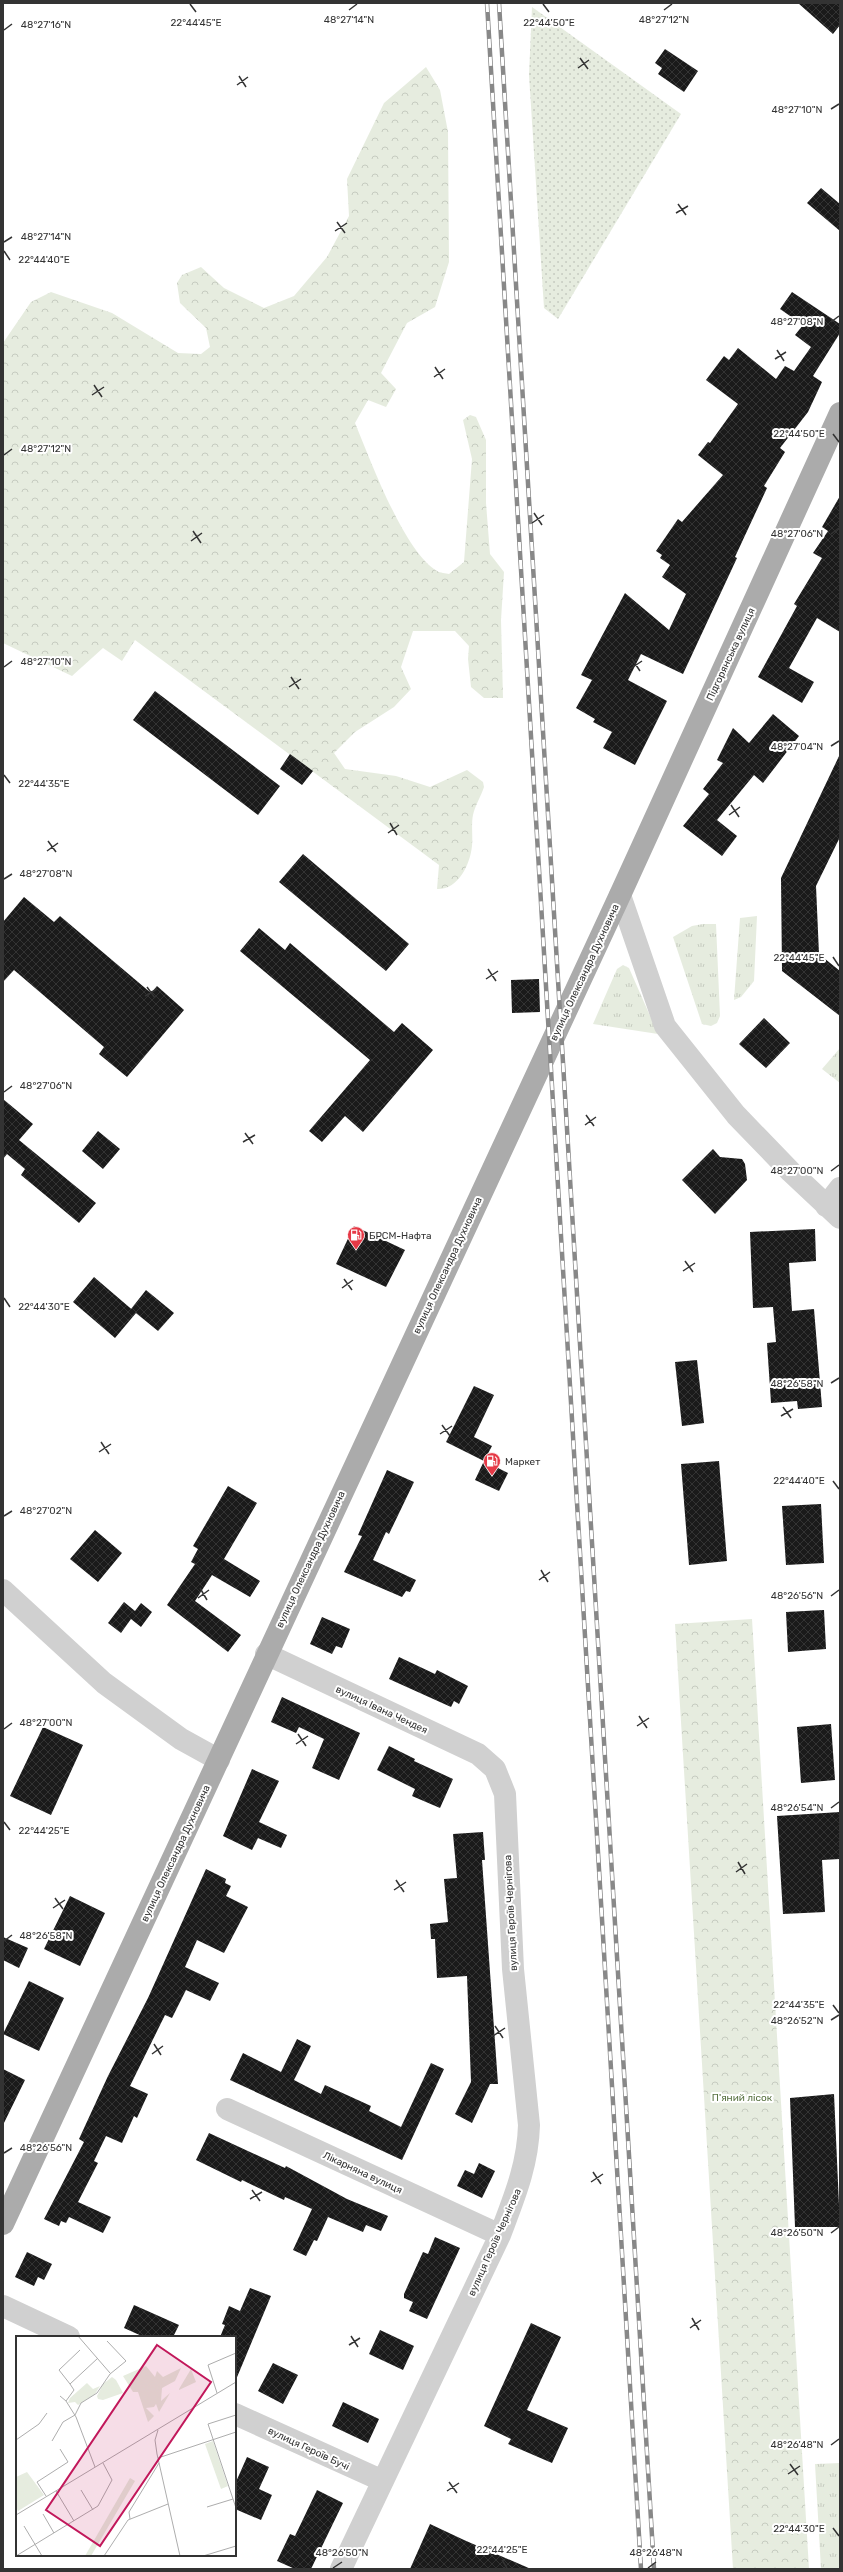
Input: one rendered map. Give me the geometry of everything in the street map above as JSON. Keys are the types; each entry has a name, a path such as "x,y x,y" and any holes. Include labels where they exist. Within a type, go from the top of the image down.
{"main road":[{"name":"Підгорянська вулиця","path":"620,895 840,412"},
{"name":"вулиця Олександра Духновича","path":"3,2224 219,1760 266,1654 620,895"}],"street":[{"path":"620,895 665,1026 736,1115 833,1212 840,1188"},
{"path":"3,1590 36,1618 72,1656 104,1683 181,1739 219,1760"},
{"name":"вулиця Івана Чендея","path":"266,1654 478,1754 495,1769"},
{"name":"вулиця Героїв Чернігова","path":"341,2569 500,2235 521,2182 528,2149 529,2125 513,1969 504,1794 495,1769"},
{"name":"Лікарняна вулиця","path":"227,2109 500,2235"},
{"path":"3,2306 67,2336"},
{"name":"вулиця Героїв Бучі","path":"236,2414 382,2481"}],"green space":[{"path":"532,7 681,114 558,319 544,308 529,75"},
{"path":"426,67 440,90 448,132 449,262 435,307 407,323 381,373 396,389 386,407 368,400 355,423 389,503 412,545 425,561 437,571 449,574 464,562 472,459 463,420 470,415 476,417 486,440 486,503 490,554 504,572 501,620 503,698 484,698 471,687 468,659 469,646 455,631 413,631 401,667 411,689 394,707 355,732 334,753 345,769 396,776 430,787 467,770 483,782 484,787 473,815 472,846 466,868 457,881 444,888 437,889 439,865 135,640 122,661 103,648 72,676 3,643 3,343 31,302 51,292 112,313 178,353 201,354 210,347 206,328 180,303 177,283 182,275 201,267 224,288 264,308 294,296 327,257 349,216 347,179 384,103"},
{"path":"757,916 754,981 741,997 734,1000 740,918"},
{"path":"716,924 720,1016 717,1023 711,1026 702,1024 673,937 692,926"},
{"path":"623,965 629,968 658,1034 593,1024 617,969"},
{"path":"840,1048 840,1083 822,1069"},
{"name":"П'яний лісок","path":"752,1619 809,2569 733,2569 675,1624"},
{"path":"840,2463 840,2569 821,2569 815,2464"}],"building":[{"path":"798,3 840,3 840,25 833,34"},
{"path":"665,49 698,71 684,92 658,74 662,68 655,63"},
{"path":"821,188 840,204 840,231 807,203"},
{"path":"792,292 840,324 840,333 813,376 822,382 808,412 780,448 785,452 764,486 767,488 735,557 737,558 683,674 641,654 628,680 667,701 635,765 603,748 612,732 593,722 595,719 576,708 592,680 581,675 625,593 669,630 686,594 662,577 670,565 660,558 662,555 656,551 678,519 682,522 723,475 698,455 708,442 710,443 738,404 706,380 724,356 729,360 738,348 776,379 785,366 794,371 811,347 795,335 803,325 780,309"},
{"path":"840,496 840,632 817,618 789,668 814,682 802,703 758,677 797,606 794,604 822,558 813,553 828,531 822,527"},
{"path":"155,691 280,786 258,815 133,720"},
{"path":"773,714 799,736 763,783 754,775 717,820 737,836 722,856 683,826 709,794 703,789 723,763 717,760 733,728 749,743"},
{"path":"290,754 313,771 302,785 280,769"},
{"path":"840,754 840,837 816,886 819,954 840,971 840,1016 782,971 781,878"},
{"path":"303,854 409,944 386,971 279,882"},
{"path":"24,897 54,922 60,916 151,993 157,986 184,1010 127,1077 99,1054 104,1047 14,970 3,982 3,922"},
{"path":"259,928 285,950 290,943 394,1032 402,1023 433,1050 363,1132 345,1116 322,1142 309,1131 370,1060 240,951"},
{"path":"539,979 540,1012 512,1013 511,980"},
{"path":"764,1018 790,1043 766,1068 739,1044"},
{"path":"3,1099 33,1124 19,1140 96,1203 79,1223 21,1175 25,1169 7,1154 3,1159"},
{"path":"98,1131 120,1149 103,1169 82,1151"},
{"path":"713,1149 720,1157 742,1159 745,1164 747,1180 715,1214 682,1180"},
{"path":"354,1226 405,1250 386,1287 336,1264"},
{"path":"815,1229 816,1261 789,1263 792,1311 814,1309 822,1407 798,1409 797,1401 771,1403 767,1343 776,1342 773,1307 753,1308 750,1232"},
{"path":"94,1277 136,1313 115,1338 73,1302"},
{"path":"146,1290 174,1313 158,1331 131,1309"},
{"path":"697,1360 704,1423 682,1426 675,1362"},
{"path":"474,1386 494,1395 474,1437 492,1446 484,1461 446,1442"},
{"name":"Маркет","path":"484,1461 508,1473 499,1491 475,1480"},
{"path":"719,1461 727,1561 689,1565 681,1464"},
{"path":"387,1470 414,1482 389,1534 386,1532 373,1560 416,1580 410,1592 406,1591 402,1597 344,1572 362,1536 358,1535"},
{"path":"228,1486 257,1503 224,1559 260,1581 250,1597 212,1575 195,1601 241,1635 228,1652 167,1605 195,1564 191,1562 198,1549 193,1546"},
{"path":"821,1504 824,1563 786,1565 782,1506"},
{"path":"95,1530 122,1553 98,1582 70,1559"},
{"path":"124,1602 135,1611 141,1603 152,1612 141,1627 131,1619 121,1633 108,1623"},
{"path":"824,1610 826,1649 788,1652 786,1612"},
{"path":"322,1617 350,1629 342,1648 336,1646 332,1654 310,1644"},
{"path":"399,1657 435,1674 437,1670 468,1686 459,1704 454,1701 451,1707 389,1679"},
{"path":"282,1697 360,1733 339,1780 312,1768 324,1739 299,1727 296,1733 271,1722"},
{"path":"831,1724 835,1780 801,1783 797,1727"},
{"path":"43,1727 83,1745 51,1815 10,1796"},
{"path":"389,1746 415,1759 414,1761 453,1779 440,1808 412,1796 415,1789 377,1770"},
{"path":"252,1769 279,1781 259,1822 287,1835 281,1848 258,1838 252,1850 223,1836"},
{"path":"840,1812 840,1859 822,1860 825,1912 783,1914 777,1816"},
{"path":"483,1832 485,1860 482,1860 498,2084 490,2084 472,2123 455,2114 471,2082 467,1976 437,1978 435,1939 431,1939 430,1924 448,1922 444,1879 457,1878 453,1834"},
{"path":"206,1869 226,1879 225,1883 231,1886 226,1896 248,1907 224,1953 197,1940 185,1967 219,1983 210,2001 186,1990 172,2018 165,2015 130,2086 148,2094 137,2118 134,2116 122,2143 106,2136 94,2161 98,2163 78,2202 111,2217 103,2233 69,2217 66,2223 61,2221 59,2226 44,2219 84,2142 79,2139 108,2076 148,1998"},
{"path":"70,1896 105,1913 80,1966 44,1949"},
{"path":"3,1937 28,1948 19,1968 3,1960"},
{"path":"29,1981 64,1998 39,2051 3,2034"},
{"path":"297,2039 311,2046 294,2080 321,2094 325,2085 371,2106 369,2111 401,2127 431,2063 444,2069 402,2160 230,2080 243,2053 281,2072"},
{"path":"3,2069 25,2080 3,2125"},
{"path":"834,2094 840,2227 795,2227 790,2098"},
{"path":"209,2133 285,2168 286,2166 347,2199 388,2216 381,2231 366,2225 363,2232 328,2217 317,2241 314,2240 306,2256 293,2250 312,2209 285,2197 284,2200 242,2180 241,2182 196,2160"},
{"path":"479,2163 495,2171 482,2198 457,2186 465,2170 474,2174"},
{"path":"435,2237 460,2248 427,2319 409,2311 413,2302 404,2298 404,2294 423,2252 428,2254"},
{"path":"27,2252 52,2264 44,2280 38,2277 34,2286 15,2277"},
{"path":"250,2288 271,2296 236,2380 236,2336 220,2336 225,2325 222,2324 229,2306 240,2311"},
{"path":"134,2305 179,2325 174,2336 142,2336 124,2328"},
{"path":"531,2323 561,2337 527,2410 568,2428 552,2463 508,2444 511,2439 484,2426"},
{"path":"380,2330 414,2346 403,2370 369,2354"},
{"path":"273,2363 298,2375 283,2404 258,2391"},
{"path":"343,2402 379,2419 368,2443 332,2426"},
{"path":"247,2457 269,2467 259,2489 272,2495 261,2520 236,2509 236,2482"},
{"path":"317,2490 343,2503 311,2569 295,2569 277,2561 290,2534 295,2536"},
{"path":"430,2524 464,2540 531,2569 410,2569"}],"railway":[{"path":"487,3 641,2569"},
{"path":"499,3 654,2569"}],"place":[{"name":"БРСМ-Нафта","path":"356,1250"},
{"name":"Маркет","path":"492,1476"}]}
